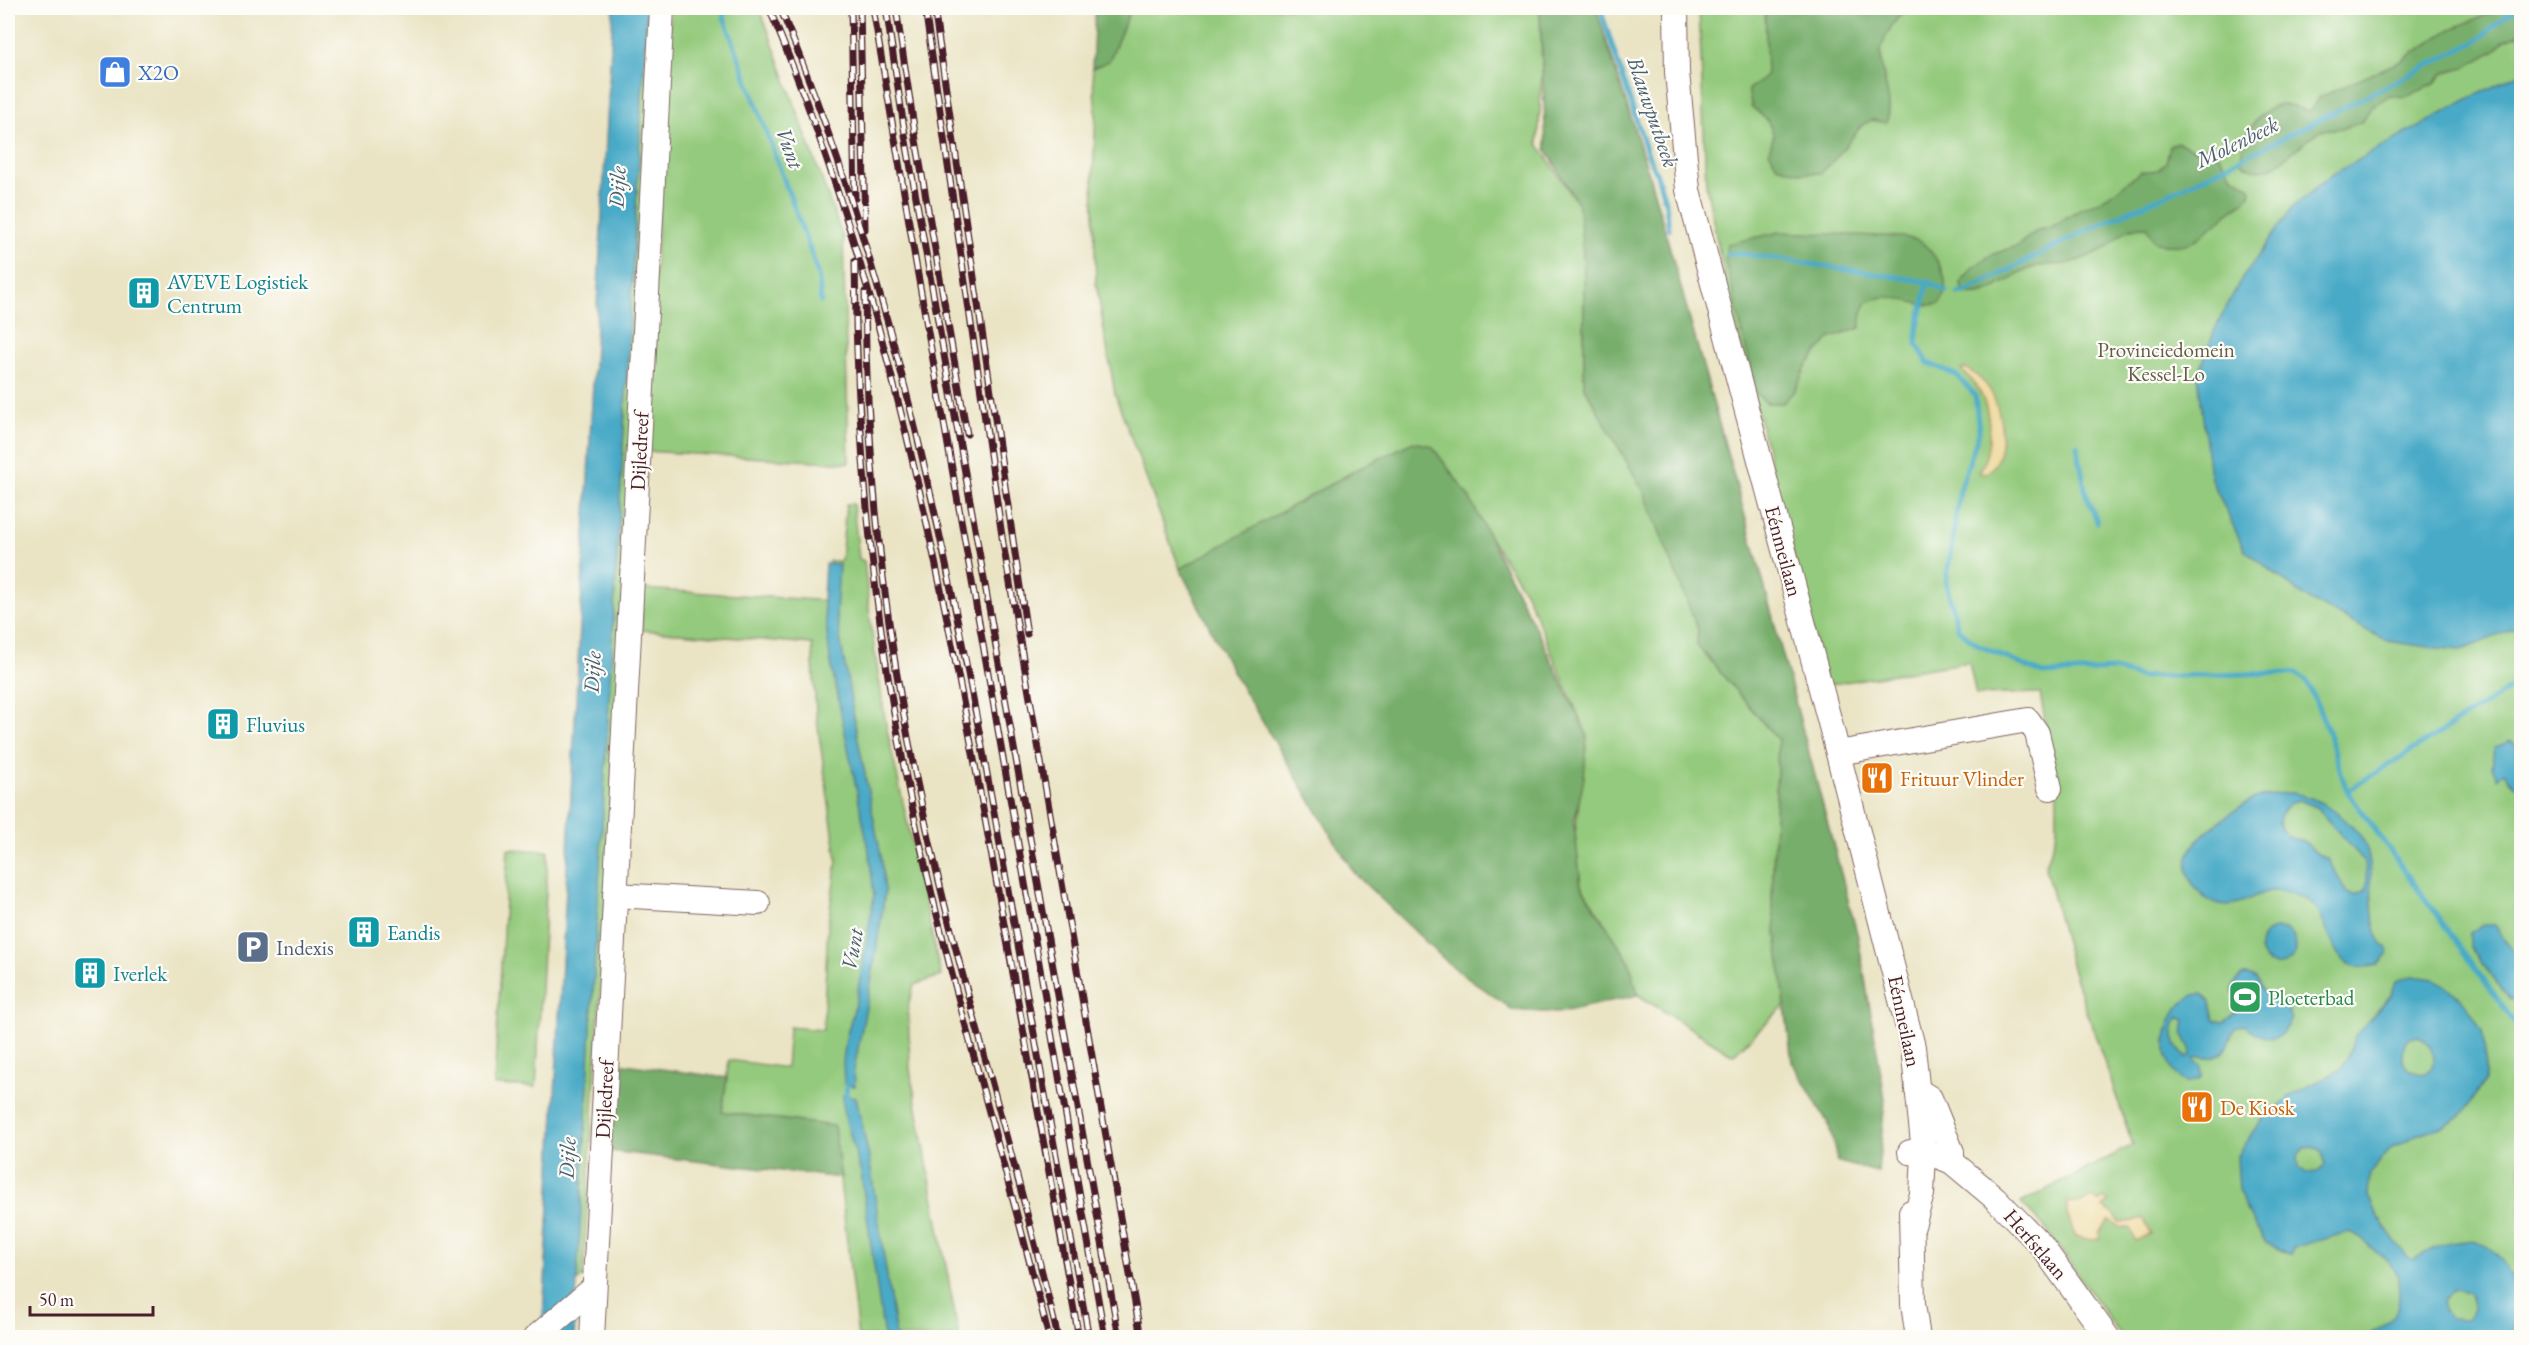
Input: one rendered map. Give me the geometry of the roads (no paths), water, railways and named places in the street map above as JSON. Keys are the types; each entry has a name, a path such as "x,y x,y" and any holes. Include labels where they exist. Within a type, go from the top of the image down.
{"street":[{"name":"Dijledreef","path":"592,1338 662,8"},
{"name":"Eénmeilaan","path":"1676,8 1681,134 1688,190 1838,753 1908,1023 1925,1098 1917,1152 1922,1194 1913,1226 1913,1304 1918,1338"},
{"path":"1838,753 2028,720 2037,733 2050,788"},
{"path":"615,895 758,903"},
{"path":"1925,1098 1952,1152 1952,1162"},
{"name":"Herfstlaan","path":"1917,1152 1935,1155 1952,1162 1995,1198 2041,1245 2108,1338"},
{"path":"535,1338 594,1296"}],"water":[{"name":"Dijle","path":"613,8 647,8 574,1337 542,1338"},
{"path":"2521,73 2521,626 2462,650 2387,641 2305,597 2244,549 2210,476 2198,376 2215,329 2239,283 2292,208 2331,175 2470,98"},
{"path":"825,564 839,564 836,614 881,856 885,892 874,966 854,1069 855,1086 844,1084 843,1062 874,896 869,851 830,659 823,598"},
{"path":"2510,741 2521,748 2521,787 2516,786 2504,772 2497,778 2492,767 2494,748"},
{"path":"2283,793 2294,793 2326,805 2349,823 2362,839 2368,854 2375,928 2388,954 2378,965 2361,967 2349,964 2341,957 2319,913 2310,902 2302,897 2282,891 2272,891 2239,903 2219,904 2205,898 2194,886 2187,863 2189,854 2201,837 2227,816 2251,801","holes":["2299,800 2316,807 2365,862 2366,890 2354,896 2347,893 2328,859 2317,854 2303,841 2291,838 2281,828 2280,816 2292,802"]},
{"path":"2482,925 2495,925 2521,963 2521,1000 2510,1000 2470,948 2470,933"},
{"path":"2278,929 2291,934 2296,947 2291,960 2278,965 2265,960 2260,947 2265,934"},
{"path":"2242,976 2254,977 2264,993 2286,1004 2291,1020 2281,1034 2270,1038 2258,1034 2245,1025 2235,1028 2220,1055 2195,1058 2195,1061 2201,1065 2202,1076 2199,1080 2186,1083 2173,1071 2167,1056 2167,1033 2176,1010 2192,996 2203,994 2210,1002 2214,1020 2224,1022 2238,1008 2240,997 2233,992 2233,989","holes":["2179,1017 2185,1020 2184,1037 2192,1055 2188,1058 2179,1050 2174,1039 2176,1022"]},
{"path":"2412,976 2434,979 2447,986 2467,1005 2482,1031 2486,1060 2484,1082 2461,1116 2441,1127 2418,1134 2391,1149 2370,1173 2368,1196 2377,1216 2406,1256 2412,1260 2441,1246 2465,1241 2483,1245 2495,1253 2505,1265 2516,1294 2515,1325 2509,1337 2363,1337 2384,1326 2397,1310 2398,1279 2391,1264 2359,1237 2348,1232 2293,1248 2291,1255 2266,1243 2245,1208 2239,1189 2237,1157 2260,1122 2290,1096 2342,1069 2356,1035 2391,995 2396,981","holes":["2418,1037 2426,1042 2432,1052 2433,1065 2427,1073 2419,1073 2407,1068 2402,1057 2402,1051 2409,1038","2313,1146 2322,1151 2324,1165 2318,1172 2306,1173 2299,1167 2298,1155 2304,1148","2454,1290 2468,1293 2473,1303 2472,1310 2465,1319 2450,1318 2443,1310 2443,1300"]},
{"path":"843,1095 856,1097 869,1157 896,1337 884,1337 861,1173 843,1110"}],"waterway":[{"name":"Vunt","path":"725,8 724,17 813,258 819,280 821,302"},
{"name":"Blauwputbeek","path":"1600,8 1647,152 1657,175 1666,204 1669,229"},
{"name":"Molenbeek","path":"1958,293 1967,291 2094,227 2188,185 2477,41 2505,16 2522,8"},
{"name":"Molenbeek","path":"1727,254 1737,253 1928,282 1946,291"},
{"path":"1928,282 1917,331 1917,344 1928,363 1956,375 1975,395 1979,432 1960,490 1946,583 1958,629 1978,645 2043,674 2114,670 2140,677 2279,673 2296,674 2307,681 2327,728 2347,791 2522,1033"},
{"path":"2077,445 2086,494 2097,522"},
{"path":"2347,791 2522,681"},
{"name":"Vunt","path":"846,1101 847,1077"}],"railway":[{"path":"769,8 808,108 843,208 874,310 901,413 925,516 968,725 1079,1338"},
{"path":"780,8 819,107 853,206 884,307 935,512 977,719 1089,1338"},
{"path":"851,8 855,198"},
{"path":"860,8 865,229"},
{"path":"873,8 1105,1338"},
{"path":"886,8 906,141 1119,1338"},
{"path":"896,8 916,140 967,434"},
{"path":"925,8 1003,543 1141,1338"},
{"path":"934,8 1027,634"},
{"path":"855,261 863,462 876,594 896,726 924,861 958,998 1049,1338"},
{"path":"865,292 869,418 879,544 907,730 934,861 1058,1338"}],"place":[{"name":"X2O","path":"115,72"},
{"name":"AVEVE Logistiek Centrum","path":"144,293"},
{"name":"Fluvius","path":"223,724"},
{"name":"Frituur Vlinder","path":"1877,778"},
{"name":"Eandis","path":"364,932"},
{"name":"Indexis","path":"253,947"},
{"name":"Iverlek","path":"90,973"},
{"name":"Ploeterbad","path":"2245,997"},
{"name":"De Kiosk","path":"2197,1107"}],"park label":[{"name":"Provinciedomein Kessel-Lo","path":"2166,361"}]}
